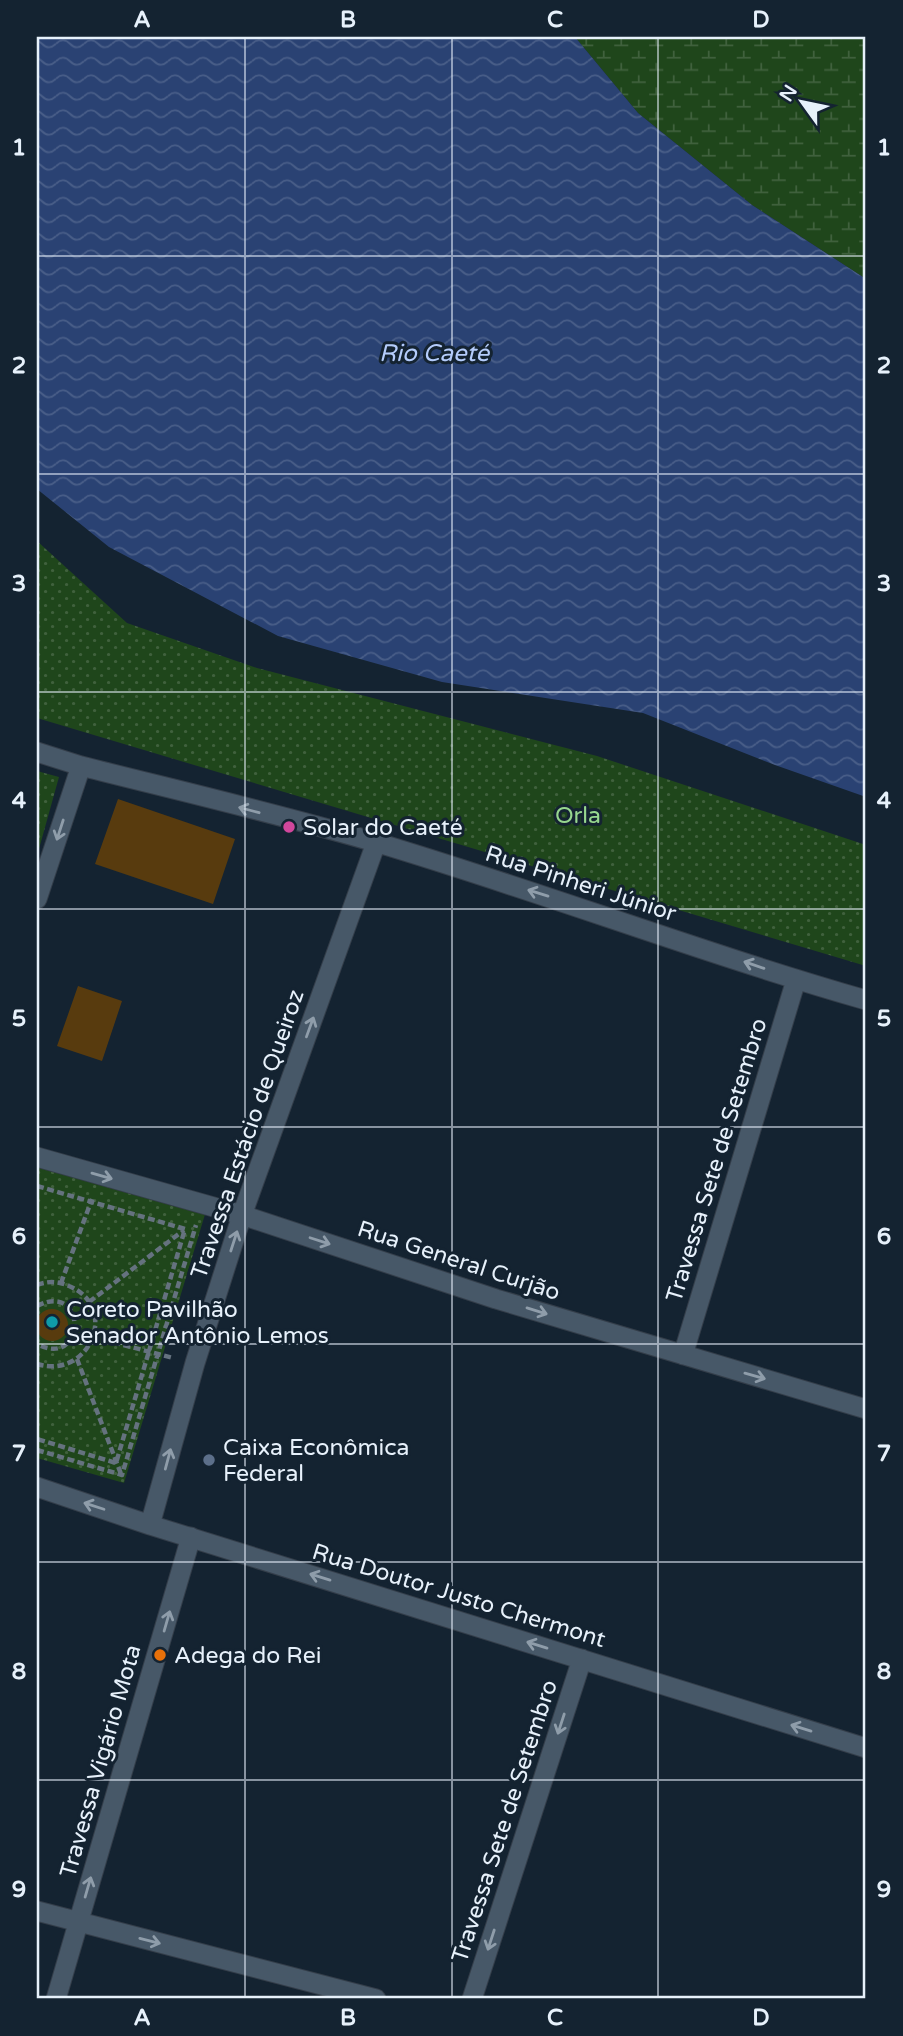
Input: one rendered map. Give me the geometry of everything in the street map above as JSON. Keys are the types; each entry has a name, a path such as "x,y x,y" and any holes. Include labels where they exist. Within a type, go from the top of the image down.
{"street":[{"name":"Rua Pinheri Júnior","path":"37,752 81,766 376,842 796,980 866,1000"},
{"path":"37,899 81,766"},
{"name":"Travessa Estácio de Queiroz","path":"150,1525 195,1363 242,1215 376,842"},
{"name":"Travessa Sete de Setembro","path":"683,1355 796,980"},
{"name":"Rua General Curjão","path":"37,1157 242,1215 496,1299 866,1409"},
{"name":"Rua Doutor Justo Chermont","path":"37,1487 150,1525 866,1748"},
{"name":"Travessa Vigário Mota","path":"56,1999 191,1537"},
{"name":"Travessa Sete de Setembro","path":"472,1999 582,1659"},
{"path":"37,1911 376,1999"}],"path":[{"path":"37,1186 185,1229"},
{"path":"61,1283 95,1191"},
{"path":"89,1302 197,1222 122,1475"},
{"path":"116,1463 185,1229"},
{"path":"37,1285 45,1282 61,1283 77,1289 89,1302 94,1313 93,1336 87,1349 77,1359 59,1367 38,1364 37,1371"},
{"path":"37,1306 50,1301 64,1304 73,1313 76,1327 71,1339 60,1348 46,1349 37,1343"},
{"path":"93,1336 195,1363"},
{"path":"77,1359 122,1475"},
{"path":"37,1439 116,1463"},
{"path":"37,1450 122,1475"}],"green space":[{"path":"575,37 866,37 866,279 752,205 638,113"},
{"name":"Orla","path":"37,541 127,623 257,668 597,756 866,845 866,966 37,718"},
{"path":"37,771 59,777 37,856"},
{"path":"37,1162 206,1211 124,1483 37,1458"}],"water":[{"name":"Rio Caeté","path":"37,37 575,37 638,113 752,205 866,279 866,797 775,765 643,713 442,682 278,636 109,547 37,489"}],"building":[{"path":"118,799 235,839 213,904 95,864"},
{"path":"78,986 122,1001 102,1061 57,1046"},
{"name":"Coreto Pavilhão Senador Antônio Lemos","path":"52,1309 64,1313 68,1325 64,1337 52,1341 40,1337 36,1325 40,1313"}],"place":[{"name":"Solar do Caeté","path":"289,827"},
{"name":"Coreto Pavilhão Senador Antônio Lemos","path":"52,1322"},
{"name":"Caixa Econômica Federal","path":"209,1460"},
{"name":"Adega do Rei","path":"160,1655"}]}
